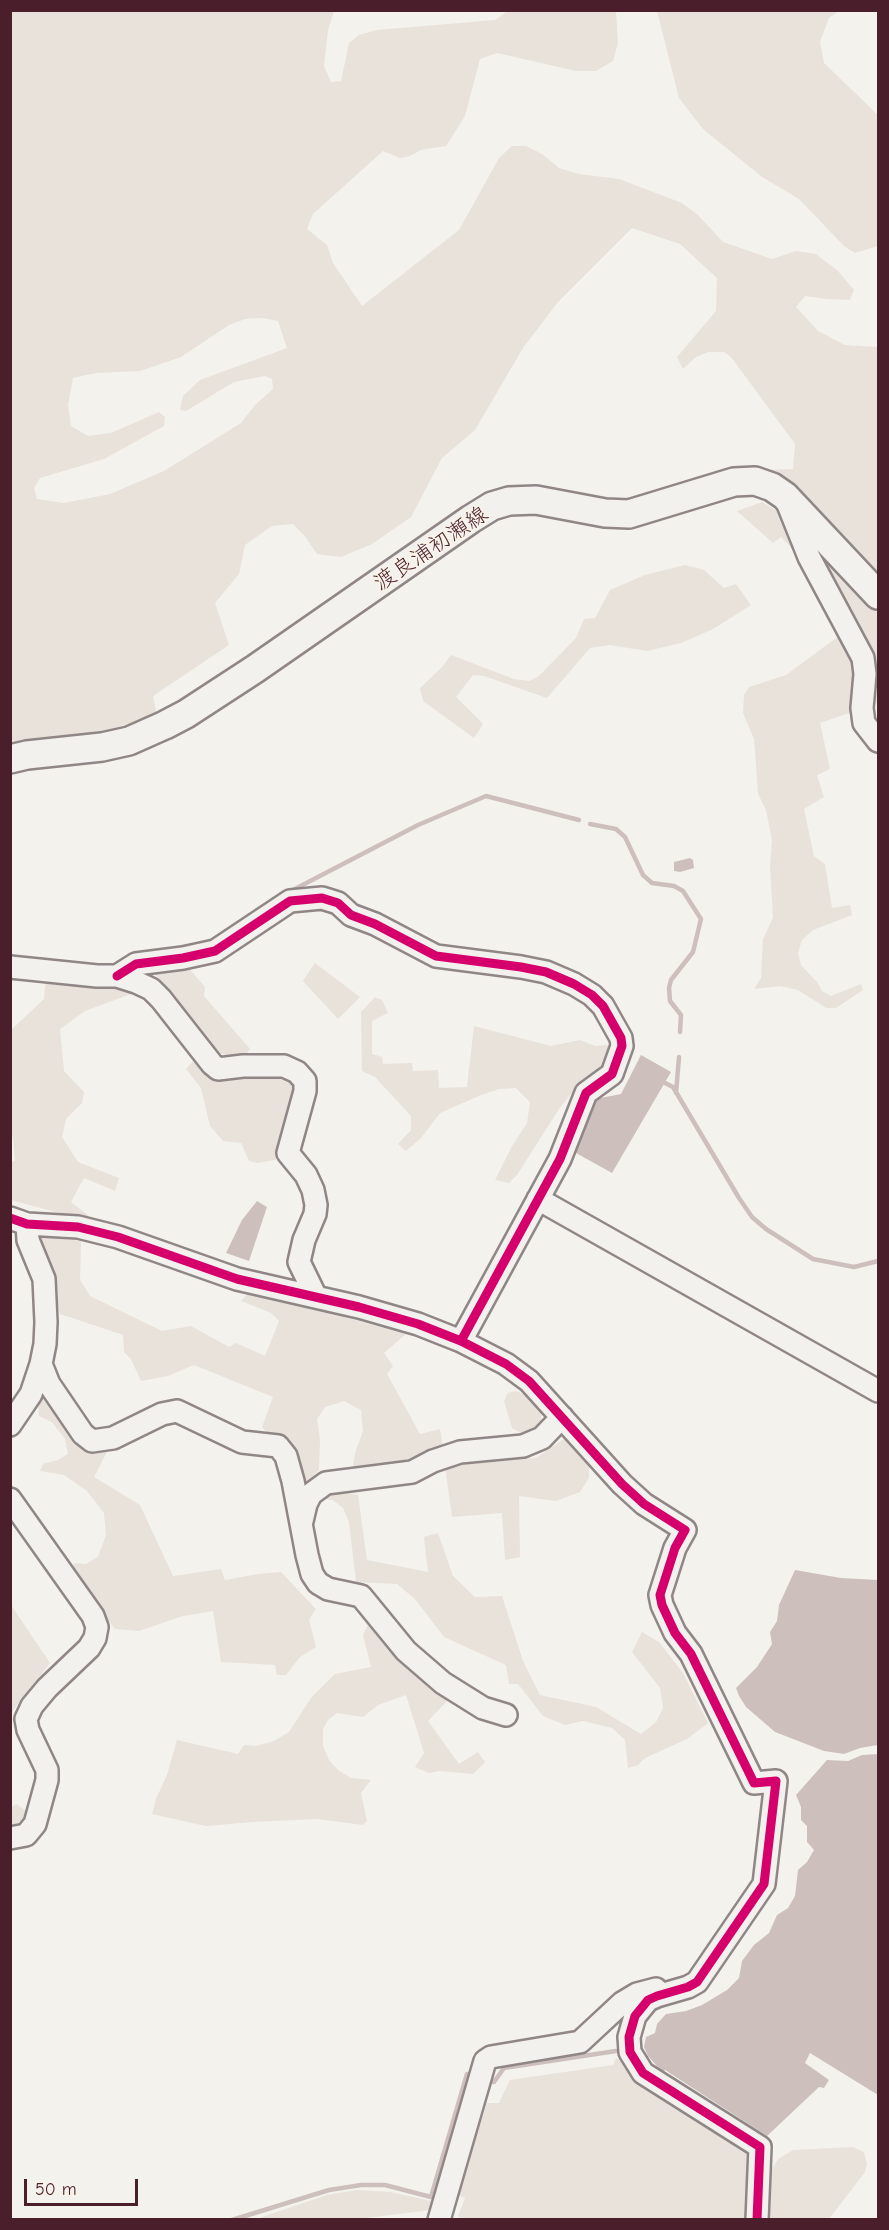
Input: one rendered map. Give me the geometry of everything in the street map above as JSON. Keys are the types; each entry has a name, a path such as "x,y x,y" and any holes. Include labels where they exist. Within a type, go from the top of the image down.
{"main road":[{"name":"渡良浦初瀬線","path":"10,759 27,755 79,751 129,741 186,714 492,506 509,501 536,500 605,513 629,514 734,482 755,482 772,487 785,496 879,595"}],"street":[{"path":"785,496 809,557 863,658 864,723 879,741"},
{"path":"117,976 136,964 215,951 290,901 321,898 338,903 351,915 375,924 436,956 546,972 574,984 592,995 603,1006 621,1038 622,1046 612,1074 586,1093 560,1159 461,1341"},
{"path":"10,967 117,976 151,989 218,1069 243,1066 284,1066 297,1072 305,1081 305,1091 288,1153 306,1175 313,1190 316,1205 299,1262 316,1297"},
{"path":"538,1199 879,1391"},
{"path":"19,1221 78,1227 118,1237 237,1279 418,1324 461,1341 506,1364 529,1381 600,1461 644,1504 685,1530 675,1548 660,1595 662,1605 675,1633 691,1654 754,1783 776,1781 764,1884 697,1982 648,2000 634,2016 629,2037 630,2052 643,2073 760,2148 757,2220"},
{"path":"10,1425 31,1394 41,1364 46,1322 44,1279 19,1221"},
{"path":"41,1364 49,1384 83,1434 92,1441 112,1438 162,1414 177,1411 242,1442 278,1446 286,1456 312,1574 318,1583 328,1589 361,1596 406,1651 442,1683 483,1708 506,1715"},
{"path":"301,1525 311,1494 326,1483 412,1472 433,1461 460,1452 523,1446 542,1438 562,1417"},
{"path":"10,1499 93,1616 97,1627 95,1638 89,1648 47,1688 32,1706 26,1719 28,1730 47,1770 47,1780 35,1824 26,1834 10,1838"},
{"path":"439,2220 485,2061 491,2057 580,2042 622,2003 637,1994 653,1989 672,1990"}],"shaded area":[{"path":"10,11 334,11 328,30 324,66 331,82 341,81 349,43 359,35 377,30 495,20 508,11 616,11 618,43 613,61 596,71 576,71 497,53 480,59 465,116 446,146 421,150 400,158 383,151 313,214 307,229 327,245 333,263 362,306 459,230 499,158 512,146 526,146 542,154 559,168 579,174 619,179 682,203 698,215 723,242 772,259 796,251 816,254 838,271 854,290 850,300 805,296 796,307 818,331 845,345 878,347 878,578 766,470 793,469 795,444 731,357 724,352 708,352 696,357 683,369 677,357 716,311 717,278 680,244 632,228 558,302 523,348 475,430 442,458 411,517 372,544 341,557 317,554 293,524 272,526 245,545 239,574 215,603 229,645 153,696 157,716 75,739 11,744","holes":["262,318 278,321 287,348 200,380 183,396 180,410 186,411 234,382 265,376 272,379 273,389 255,405 241,423 164,471 110,494 64,503 37,499 34,488 40,478 104,459 164,426 165,417 159,412 111,433 88,436 71,426 68,405 73,378 96,373 140,371 181,357 229,325 245,319"]},
{"path":"657,11 839,11 829,18 820,42 824,63 878,115 878,246 855,253 844,246 799,199 762,177 703,129 679,98"},
{"path":"762,502 806,528 878,611 878,703 820,723 830,769 817,775 824,797 804,809 814,856 825,864 832,908 850,905 852,915 813,930 802,940 798,953 801,965 822,991 831,996 861,984 863,990 836,1008 826,1008 798,990 780,986 754,989 761,978 763,939 773,918 770,866 772,840 766,810 758,794 754,739 743,713 744,695 749,687 786,675 843,633 801,558 781,537 773,543 737,511"},
{"path":"685,565 704,570 724,588 736,584 751,605 713,629 681,643 647,651 610,645 590,648 547,698 484,676 473,675 456,697 483,724 474,738 423,701 420,688 451,655 514,679 529,681 539,676 576,638 584,619 595,618 610,590 645,575"},
{"path":"690,858 693,860 694,868 680,872 674,871 674,862"},
{"path":"315,963 360,997 338,1019 303,981"},
{"path":"186,965 205,987 204,996 250,1049 246,1055 234,1057 219,1053 153,971"},
{"path":"46,978 121,984 131,994 85,1011 60,1029 64,1071 84,1092 82,1103 66,1119 62,1137 78,1162 119,1178 115,1191 84,1178 71,1202 89,1216 81,1219 11,1200 10,1162 15,1161 13,1137 10,1133 11,1030 44,999"},
{"path":"375,997 382,1000 388,1013 372,1021 372,1054 382,1057 383,1064 412,1063 413,1071 438,1070 439,1088 467,1087 474,1026 551,1046 580,1040 595,1046 610,1045 609,1058 599,1069 582,1080 559,1109 517,1175 509,1183 495,1180 512,1146 527,1123 530,1102 516,1088 499,1089 481,1095 440,1113 421,1138 406,1151 398,1144 411,1130 411,1116 375,1077 362,1071 361,1012"},
{"path":"641,1055 671,1072 612,1173 576,1153 595,1099 621,1094"},
{"path":"196,1058 264,1072 287,1074 300,1081 280,1159 258,1163 249,1161 241,1143 223,1141 210,1126 201,1088 186,1069"},
{"path":"257,1201 267,1207 249,1261 226,1253 242,1220"},
{"path":"41,1236 81,1241 80,1280 90,1296 162,1331 191,1326 229,1347 236,1343 265,1356 279,1321 271,1313 241,1301 250,1291 406,1334 384,1353 393,1366 387,1374 420,1434 440,1429 443,1448 410,1462 352,1472 355,1453 363,1431 361,1410 344,1401 325,1407 317,1419 320,1440 319,1470 304,1487 301,1468 289,1443 272,1438 262,1427 273,1397 194,1365 168,1376 141,1381 131,1359 124,1352 123,1335 60,1314 38,1243"},
{"path":"516,1391 530,1397 542,1407 541,1421 534,1430 522,1434 512,1428 504,1401 508,1393"},
{"path":"48,1392 109,1448 94,1477 140,1505 173,1576 221,1569 225,1580 281,1572 316,1609 309,1620 316,1647 300,1657 286,1675 277,1675 275,1665 221,1662 213,1611 183,1616 139,1631 115,1629 70,1569 75,1563 86,1564 98,1557 106,1535 104,1513 87,1491 64,1475 40,1471 43,1464 58,1460 68,1454 65,1439 52,1422 39,1416 38,1402"},
{"path":"565,1438 589,1465 589,1478 580,1492 556,1501 519,1496 520,1557 505,1560 502,1513 452,1517 445,1466 536,1458"},
{"path":"333,1491 358,1495 367,1560 428,1572 424,1537 438,1533 453,1576 475,1597 502,1596 523,1661 540,1695 596,1707 641,1734 656,1722 663,1708 660,1688 632,1652 642,1632 659,1642 683,1673 708,1723 687,1739 628,1768 625,1740 612,1728 583,1721 565,1725 543,1716 518,1684 509,1684 506,1665 444,1637 415,1599 397,1584 356,1582 349,1522 343,1508 333,1500 323,1499"},
{"path":"795,1570 841,1578 878,1580 878,1745 844,1754 824,1751 775,1732 746,1707 739,1696 736,1688 757,1667 772,1644 770,1632 777,1621 779,1605"},
{"path":"10,1606 50,1663 11,1713"},
{"path":"370,1620 449,1699 428,1721 459,1764 478,1752 485,1762 473,1774 439,1771 429,1773 415,1767 424,1753 406,1695 378,1705 363,1717 337,1713 328,1720 323,1729 323,1746 329,1760 338,1770 351,1778 371,1780 361,1793 367,1821 363,1825 317,1819 206,1826 152,1814 177,1740 238,1754 244,1745 256,1746 274,1741 289,1732 311,1698 335,1674 371,1667 363,1635"},
{"path":"878,1754 878,2095 810,2053 805,2063 829,2080 824,2088 819,2087 767,2136 665,2070 663,2073 648,2056 644,2047 646,2037 655,2033 657,2024 666,2014 686,2011 702,2005 727,1990 739,1978 742,1961 754,1945 769,1933 777,1915 788,1908 795,1896 798,1870 807,1862 814,1850 807,1842 807,1826 801,1820 801,1807 796,1795 827,1760 848,1761 862,1755"},
{"path":"17,1804 29,1814 11,1827 10,1808"},
{"path":"616,2058 626,2064 634,2077 647,2088 751,2153 753,2169 746,2219 463,2220 458,2216 465,2198 458,2195 487,2103 499,2103 510,2080 613,2065"},
{"path":"853,2147 864,2152 867,2164 865,2172 829,2219 765,2220 769,2174 778,2159 793,2150"},
{"path":"357,2190 390,2192 436,2202 430,2210 359,2219 253,2220 327,2195"}],"waterway":[{"path":"291,891 418,825 486,796 579,820"},
{"path":"590,824 616,829 625,837 643,875 652,883 674,886 683,891 701,919 693,952 671,980 669,988 670,1001 681,1015 680,1032"},
{"path":"676,1093 679,1057"},
{"path":"665,1083 673,1087 752,1217 766,1229 813,1259 854,1267 878,1261"},
{"path":"486,2080 494,2082 504,2068 616,2051"},
{"path":"232,2220 329,2190 361,2185 385,2185 431,2197 467,2074 475,2076"}],"cycle path":[{"path":"117,976 136,964 215,951 290,901 322,898 338,903 351,915 375,924 436,956 546,972 574,984 592,995 603,1006 621,1038 622,1046 612,1074 586,1093 560,1159 461,1341"},
{"path":"10,1218 27,1224 78,1227 118,1237 237,1279 359,1307 418,1324 461,1341 506,1364 529,1381 622,1484 644,1504 685,1530 675,1548 660,1595 662,1605 675,1633 691,1654 754,1783 776,1781 764,1884 697,1982 648,2000 635,2016 629,2037 630,2052 643,2073 760,2147 757,2220"}]}
